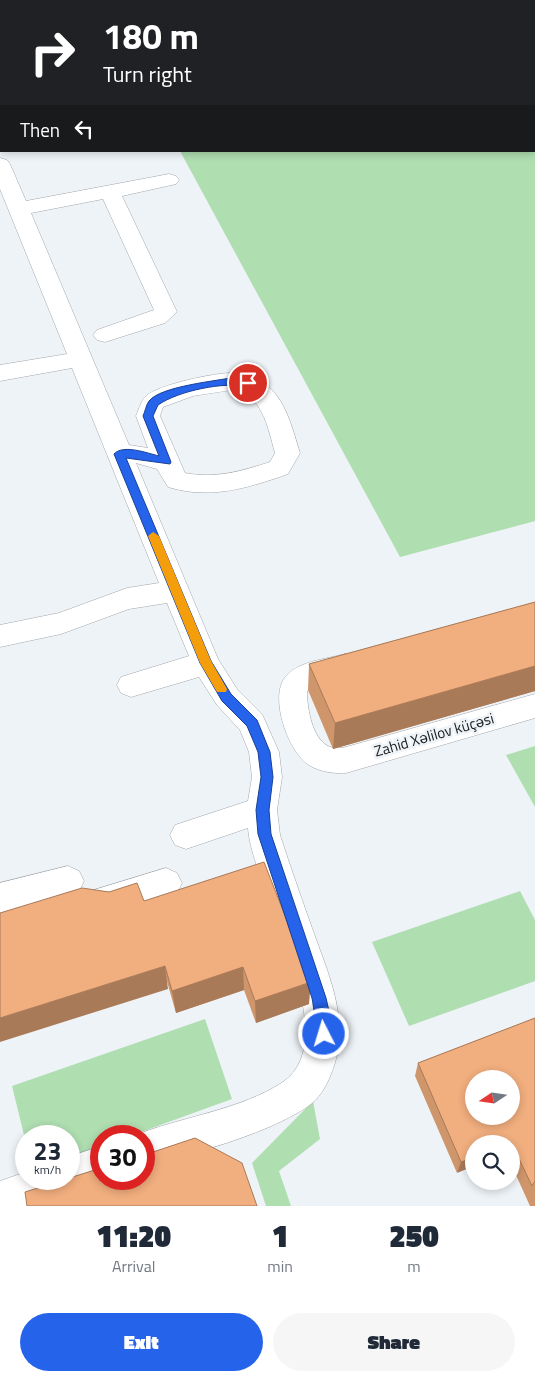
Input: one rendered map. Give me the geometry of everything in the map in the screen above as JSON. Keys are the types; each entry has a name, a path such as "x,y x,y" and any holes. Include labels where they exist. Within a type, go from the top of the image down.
{"street":[{"path":"0,164 206,663 226,697 252,723 264,752 267,777 262,810 264,834 319,998 325,1024 323,1045 318,1065 305,1087 282,1102 155,1146"},
{"path":"19,209 169,180"},
{"path":"106,336 157,318 166,312 110,192"},
{"path":"0,373 80,359"},
{"path":"119,454 136,454 166,462 177,481 198,486 221,485 248,479 279,468 288,453 277,414 267,401 248,383 236,380 182,390 162,397 153,403 148,416 166,462"},
{"path":"0,636 61,623 127,600 176,591"},
{"name":"Zahid Xəlilov küçəsi","path":"369,660 302,678 295,684 291,693 292,705 310,749 332,762 346,760 535,706"},
{"path":"131,685 206,663"},
{"path":"186,835 262,810"},
{"path":"0,898 71,895 166,883"},
{"path":"0,1200 28,1190"}],"green space":[{"path":"181,152 535,152 535,521 400,557"},
{"path":"535,746 535,807 506,755"},
{"path":"520,891 535,920 535,981 409,1026 372,942"},
{"path":"205,1019 232,1099 155,1127 155,1125 90,1125 90,1151 80,1154 80,1125 22,1125 12,1086"},
{"path":"313,1101 320,1139 279,1171 291,1206 266,1206 252,1163"}],"building":[{"path":"535,602 535,666 335,723 309,664"},
{"path":"264,862 311,982 255,1001 243,967 172,991 165,966 0,1018 0,913 82,888 109,892 137,883 144,901"},
{"path":"535,1018 535,1181 532,1186 520,1161 520,1135 465,1135 465,1160 461,1162 418,1063"},
{"path":"195,1138 242,1163 257,1206 27,1206 25,1192 31,1190 80,1190 80,1175 90,1171 90,1190 155,1190 155,1151"}],"slow traffic":[{"path":"153,536 206,663 221,689"}],"route":[{"path":"248,383 236,380 182,390 162,397 153,403 148,416 166,462 136,454 119,454 206,663 226,697 252,723 264,752 267,777 262,810 264,834 319,998 325,1024 324,1034"}]}
